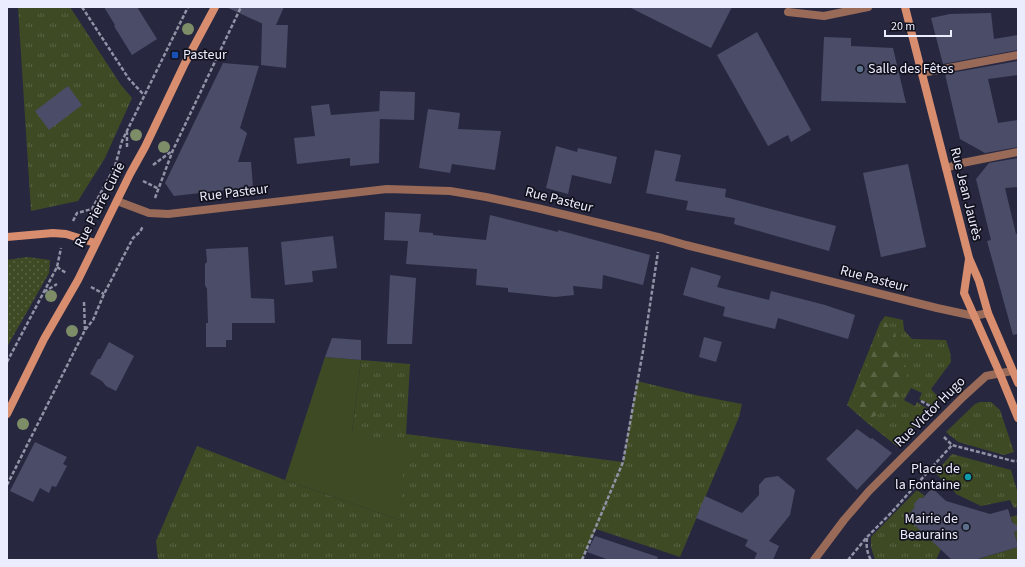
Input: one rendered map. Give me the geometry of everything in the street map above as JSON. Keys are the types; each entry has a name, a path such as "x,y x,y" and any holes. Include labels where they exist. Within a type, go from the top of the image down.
{"main road":[{"name":"Rue Pierre Curie","path":"7,414 44,339 78,280 95,243 145,147 185,63 215,7"},
{"name":"Rue Jean Jaurès","path":"905,7 969,258 979,281 988,313 1018,383"},
{"path":"7,237 39,234 66,234 95,243"},
{"path":"969,258 964,293 1018,418"}],"street":[{"path":"788,12 824,16 868,7"},
{"path":"922,73 1018,55"},
{"path":"946,168 962,163 1018,152"},
{"name":"Rue Pasteur","path":"117,201 149,213 168,214 387,189 450,191 530,206 974,316 988,313"},
{"name":"Rue Victor Hugo","path":"814,560 844,520 869,491 963,397 986,376 1012,371"}],"path":[{"path":"82,7 129,79 144,95"},
{"path":"7,362 56,267 59,250 77,212 92,209 116,166 122,141 188,7"},
{"path":"7,486 85,330 93,320 104,294 133,238 140,232 149,213 173,150 241,7"},
{"path":"582,560 623,462 643,351 657,257 662,238"},
{"path":"921,401 936,409 926,420 952,445 1018,461"},
{"path":"848,560 867,537 890,514 952,445"},
{"path":"867,537 866,544 871,560"}],"green space":[{"path":"18,7 70,7 121,85 132,98 105,158 78,201 31,211"},
{"path":"27,257 50,260 49,273 7,347 7,260"},
{"path":"885,316 903,320 904,330 912,339 946,340 950,352 951,362 931,389 940,399 934,406 919,399 922,393 911,388 904,400 915,406 917,402 930,410 898,447 847,405 880,323"},
{"path":"885,322 895,330 897,351 908,371 900,397 885,411 869,419 853,403"},
{"path":"325,357 361,360 352,432 405,443 400,520 285,480"},
{"path":"361,360 410,364 406,434 623,462 637,381 695,395 742,404 739,417 680,557 596,529 582,560 158,560 156,541 197,446 285,480 400,520 352,432"},
{"path":"980,402 991,402 1000,410 1014,452 1004,455 958,442 946,432 975,404"},
{"path":"952,454 1011,470 1018,494 1018,507 1014,508 1010,500 981,506 956,494 952,488 935,473"},
{"path":"917,490 925,496 914,504 915,507 906,517 941,549 936,560 875,560 871,547 871,537"},
{"path":"1018,515 1018,547 1014,532 1016,531 1010,517"},
{"path":"1018,547 1018,560 975,560"}],"building":[{"path":"104,7 137,7 157,39 132,55"},
{"path":"226,7 284,7 276,25 288,25 286,68 261,65 263,24"},
{"path":"629,7 732,7 711,48"},
{"path":"991,13 994,39 1018,35 1018,50 943,64 931,18 950,14"},
{"path":"757,32 811,130 791,142 788,135 768,146 717,55"},
{"name":"Salle des Fêtes","path":"824,37 851,38 851,46 893,48 906,103 821,101"},
{"path":"1018,61 1018,75 988,79 998,123 1018,120 1018,147 985,153 960,139 945,74"},
{"path":"223,63 259,66 240,128 247,133 238,162 251,162 253,187 174,196 165,183"},
{"path":"68,86 82,105 49,130 35,111"},
{"path":"380,91 415,92 414,120 379,119"},
{"path":"329,104 331,115 380,111 379,163 350,166 350,158 297,164 294,138 315,136 311,106"},
{"path":"428,109 460,113 458,129 501,131 495,170 452,164 450,173 419,168"},
{"path":"556,146 577,152 578,148 617,157 611,184 572,175 568,194 546,188"},
{"path":"655,150 681,155 675,181 726,189 725,197 836,226 829,251 734,224 735,218 686,210 688,201 646,193"},
{"path":"1018,158 1018,187 1005,188 1016,234 1018,234 1018,334 1013,335 987,241 991,240 976,179 989,163"},
{"path":"908,164 926,247 881,257 863,173"},
{"path":"385,212 421,214 419,232 433,233 433,235 486,240 490,215 558,232 558,230 650,255 643,285 603,275 602,289 573,286 574,295 555,297 508,292 508,288 476,285 477,269 406,264 408,241 384,240"},
{"path":"333,236 337,268 312,271 313,282 285,285 281,242"},
{"path":"248,247 251,298 274,299 275,323 232,323 232,340 226,340 226,347 206,347 206,323 208,323 207,289 205,285 205,264 207,262 206,249"},
{"path":"691,267 721,276 717,287 769,300 771,291 825,305 855,315 848,339 778,318 775,329 723,316 725,307 683,295"},
{"path":"390,275 416,278 412,344 387,344"},
{"path":"704,337 722,342 716,362 699,357"},
{"path":"332,338 361,340 361,360 325,357"},
{"path":"109,342 134,356 116,391 106,386 102,381 90,374"},
{"path":"857,429 892,453 857,490 826,459"},
{"path":"35,442 67,457 63,464 67,466 56,487 52,486 49,493 40,488 33,502 10,491"},
{"path":"778,476 795,490 790,515 769,541 779,546 773,560 754,560 757,553 745,546 748,540 696,518 705,496 742,513 759,495 759,485 765,478"},
{"name":"Mairie de Beaurains","path":"932,488 946,501 990,514 1008,509 1012,522 1018,527 1018,530 1014,532 1018,547 974,560 952,560 906,517 915,507 914,504 919,498 923,498"},
{"path":"595,536 658,557 657,560 609,560 587,552"}],"place":[{"name":"Pasteur","path":"175,55"},
{"name":"Salle des Fêtes","path":"860,69"},
{"name":"Place de la Fontaine","path":"968,477"},
{"name":"Mairie de Beaurains","path":"966,527"}]}
